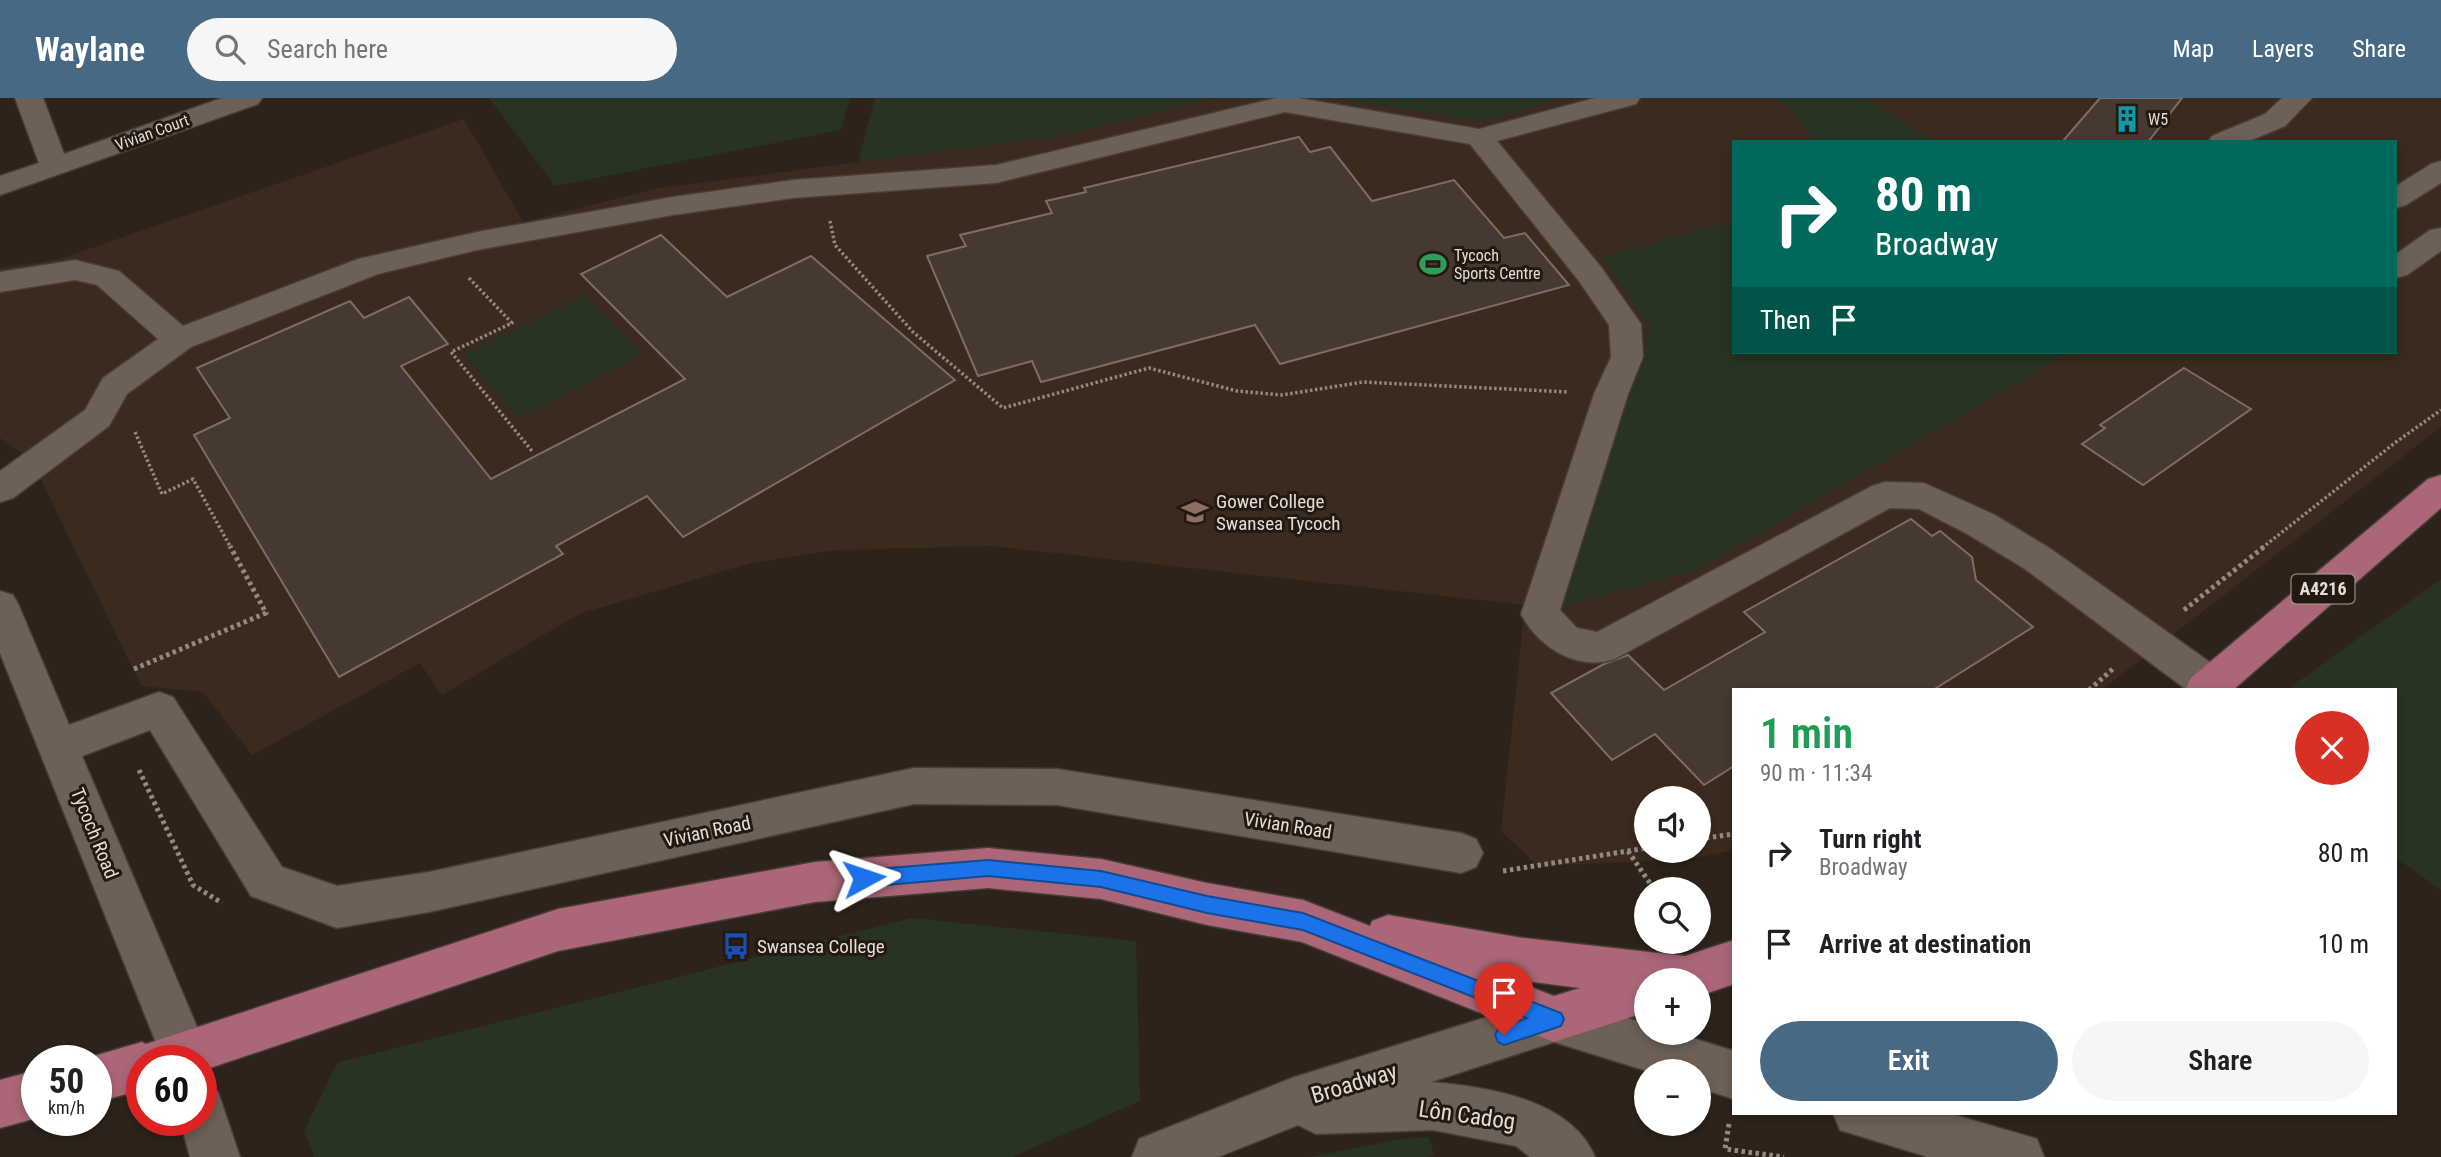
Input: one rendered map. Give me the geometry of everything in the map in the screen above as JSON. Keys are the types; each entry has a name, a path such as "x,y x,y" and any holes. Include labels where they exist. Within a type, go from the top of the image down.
{"main road":[{"name":"A4216","path":"2208,687 2441,488"},
{"path":"214,1045 558,930 815,882 988,868 1101,879 1207,904 1634,977"},
{"path":"1303,921 1554,1019 1634,994"},
{"path":"1711,970 1732,963"},
{"path":"0,1104 21,1098"}],"street":[{"path":"29,98 55,167"},
{"name":"Vivian Court","path":"0,186 248,98"},
{"path":"0,489 97,418 116,386 180,339 369,266 477,241 673,206 822,187 996,174 1285,104 1479,137 1626,98"},
{"path":"2227,140 2274,120 2298,98"},
{"path":"1479,137 1590,274 1625,324 1628,357 1611,394 1540,614 1566,641 1601,648 1885,495 1924,496 1982,524 2038,559 2148,639 2208,687"},
{"path":"2397,198 2441,170"},
{"path":"2397,267 2441,237"},
{"path":"0,282 75,270 108,278 159,325 180,339"},
{"name":"Tycoch Road","path":"0,606 59,747 164,1045"},
{"name":"Vivian Road","path":"59,747 159,709 267,882 337,907 443,889 914,786 1057,788 1461,853"},
{"path":"1554,1019 1732,1094"},
{"name":"Broadway","path":"1157,1157 1269,1111 1554,1019"},
{"name":"Lôn Cadog","path":"1269,1111 1433,1106 1527,1123 1570,1157"},
{"path":"1869,1115 1936,1126 2019,1157"},
{"path":"209,1136 215,1157"}],"path":[{"path":"822,187 835,245 913,332 1003,408 1149,368 1237,391 1282,395 1363,382 1611,394"},
{"path":"499,309 512,323 451,352 532,451"},
{"path":"116,386 162,494 192,480 266,613 130,671"},
{"path":"2091,688 2148,639 2396,442 2441,410"},
{"path":"1711,837 1732,834"},
{"path":"1628,851 1646,877"},
{"path":"1732,1094 1725,1149 1784,1157"}],"shaded area":[{"name":"Gower College Swansea Tycoch","path":"1214,98 1339,98 1481,121 1564,98 2441,98 2441,427 2104,688 1732,688 1732,850 1711,855 1711,786 1634,786 1634,862 1538,866 1501,831 1525,605 991,546 836,550 751,563 579,614 442,695 420,663 252,755 203,692 141,686 32,461 0,438 0,268 60,259 464,119 523,222 660,188 1059,136"}],"green space":[{"path":"489,98 850,98 841,130 555,186"},
{"path":"875,98 1214,98 1059,136 858,162"},
{"path":"1339,98 1564,98 1481,121"},
{"path":"1776,98 1864,98 1933,140 1812,140 1797,117"},
{"path":"1732,221 1732,354 2068,354 1698,569 1558,608 1651,330 1602,257"},
{"path":"586,295 643,354 518,419 464,354"},
{"path":"2441,579 2441,890 2397,859 2397,688 2289,688"},
{"path":"912,918 1136,941 1140,1101 1012,1157 314,1157 304,1131 337,1063"},
{"path":"1429,1137 1434,1155 1425,1157 1310,1157 1396,1140"}],"building":[{"name":"W5","path":"2100,98 2182,98 2150,140 2064,140"},
{"path":"1299,137 1310,152 1330,147 1372,201 1454,180 1504,238 1525,233 1569,285 1280,364 1255,325 1041,382 1032,361 978,376 927,256 966,246 960,235 1052,213 1046,201 1086,192 1084,188"},
{"path":"661,235 727,297 811,256 955,380 683,537 647,496 556,546 563,554 339,677 194,435 230,418 197,368 350,301 364,318 409,297 448,344 401,366 491,479 685,379 581,274"},
{"path":"2184,368 2251,409 2143,485 2082,444 2105,428 2100,425"},
{"path":"1911,519 1932,536 1940,531 1972,557 1976,580 2033,627 1936,688 1732,688 1732,767 1704,785 1655,734 1612,760 1551,693 1604,664 1628,655 1664,690 1765,632 1744,612"}],"place":[{"name":"W5","path":"2127,119"},
{"name":"Tycoch Sports Centre","path":"1433,264"},
{"name":"Gower College Swansea Tycoch","path":"1195,512"},
{"name":"Swansea College","path":"736,946"}],"route":[{"path":"864,878 988,868 1101,879 1207,904 1303,921 1554,1019 1504,1035"}]}
